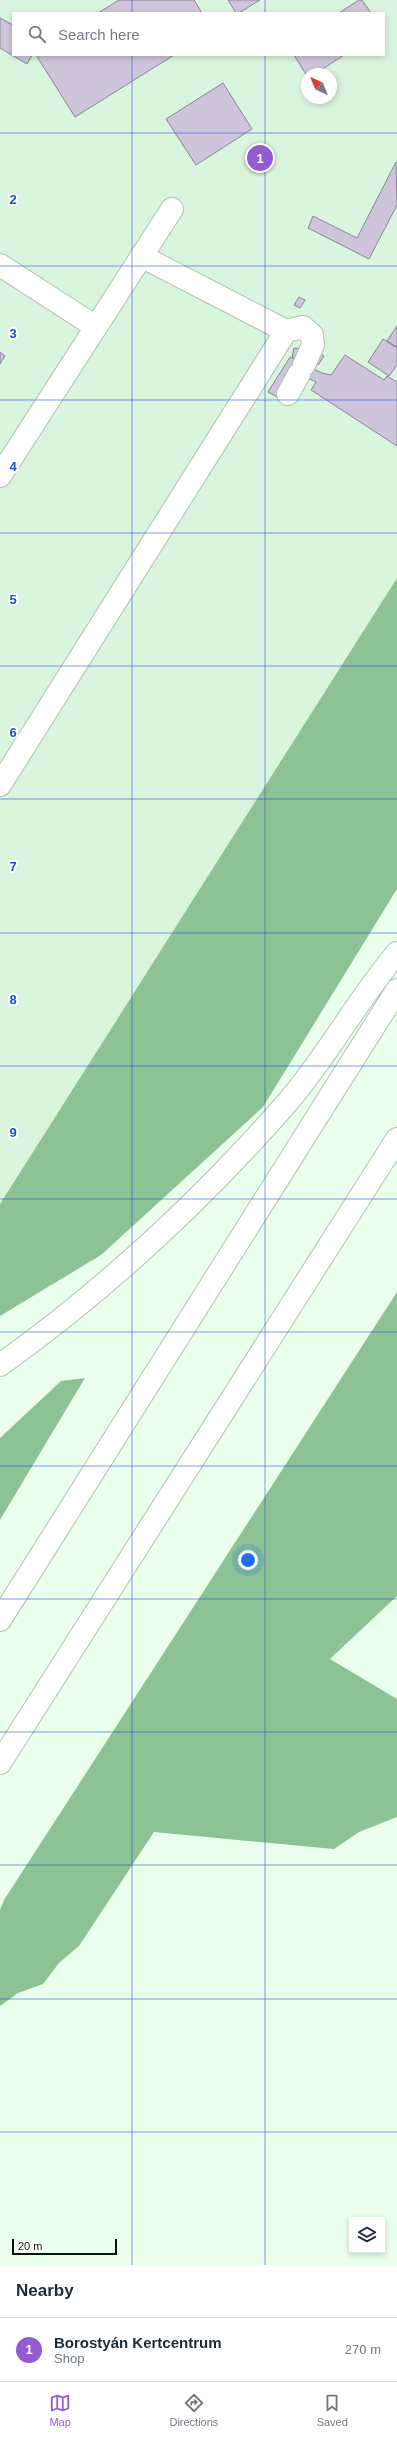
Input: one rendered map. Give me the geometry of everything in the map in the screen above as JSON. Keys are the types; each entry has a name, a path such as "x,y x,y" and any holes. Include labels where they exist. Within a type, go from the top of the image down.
{"main road":[{"path":"0,476 172,209"},
{"path":"141,256 286,331 303,328 312,334 313,345 288,394"},
{"path":"0,265 96,327"},
{"path":"0,785 286,331"},
{"path":"0,1365 52,1328 169,1228 286,1104 335,1041 397,953"},
{"path":"0,1620 397,990"},
{"path":"0,1763 397,1139"}],"shaded area":[{"path":"0,0 397,0 397,578 0,1204"}],"green space":[{"path":"397,578 397,889 263,1107 101,1255 0,1316 0,1204"},
{"path":"397,1292 397,1596 330,1659 397,1699 397,1817 359,1832 334,1849 154,1832 79,1946 59,1963 43,1984 18,1993 0,2006 0,1910 4,1900"},
{"path":"85,1378 0,1520 0,1438 61,1381"}],"building":[{"path":"119,0 194,0 201,12 100,12"},
{"path":"228,0 260,0 241,12 235,12"},
{"path":"359,0 362,0 370,12 341,12"},
{"path":"0,18 12,24 12,55 0,48"},
{"path":"14,56 31,56 27,64"},
{"path":"37,56 172,56 75,117"},
{"path":"295,56 342,56 324,68 302,68"},
{"path":"223,83 252,129 196,165 166,119"},
{"path":"396,162 397,205 369,259 308,228 313,216 357,238"},
{"path":"299,297 305,300 300,308 294,305"},
{"path":"397,326 397,347 387,341"},
{"path":"383,339 397,348 397,365 389,376 368,362"},
{"path":"294,348 305,349 304,359 292,358"},
{"path":"314,350 324,356 318,365 308,358"},
{"path":"0,352 5,356 0,364"},
{"path":"345,355 384,380 387,376 397,382 397,446 311,390 316,382 292,371 277,397 268,392 290,357 322,373 331,375"}],"place":[{"name":"Borostyán Kertcentrum","path":"260,158"}]}
